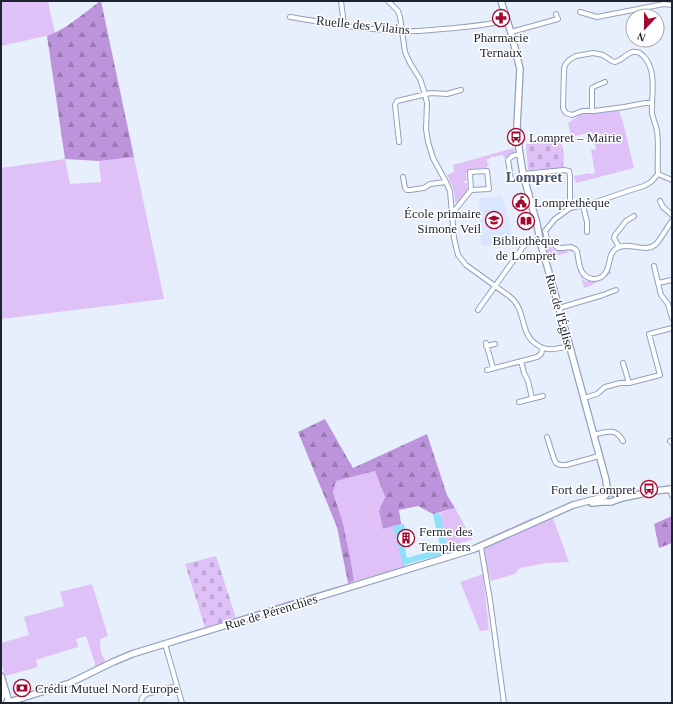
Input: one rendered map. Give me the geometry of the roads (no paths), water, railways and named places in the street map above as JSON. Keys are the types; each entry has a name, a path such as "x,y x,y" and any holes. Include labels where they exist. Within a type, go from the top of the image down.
{"main road":[{"name":"Rue de l'Église","path":"501,1 511,32 520,71 518,126 520,154 524,174 563,327 606,480 609,494 604,498 612,502"},
{"path":"565,509 593,503 612,502 622,498 671,489"},
{"path":"565,509 609,494 650,492"},
{"path":"609,494 615,497 612,502"},
{"name":"Rue de Pérenchies","path":"7,702 70,683 117,660 165,644 480,547 565,509"},
{"path":"1,676 7,702"},
{"path":"1,699 4,686"}],"street":[{"path":"341,1 344,25"},
{"path":"388,1 400,14 404,46 425,94 427,106 426,129 429,146 435,163 450,191 454,241 458,255 466,265 516,303 521,311 528,337 534,343 548,350 556,350 569,346"},
{"path":"580,12 597,17 664,4 672,5"},
{"path":"511,32 558,19 556,14"},
{"name":"Ruelle des Vilains","path":"290,16 328,24 377,29 419,31 485,25 507,20"},
{"path":"652,103 620,108 582,111 570,115 565,112 563,108 564,72 567,62 572,58 591,54 603,55 612,62 618,61 633,52 641,54 650,67 653,93 653,116 657,131 658,174 651,182 644,186 597,202 570,208 555,219 547,228 545,231 546,238 558,248 569,246 574,248 582,271 589,278 594,279 599,278 605,273 614,251 625,246 648,248 653,246 659,241 666,228 672,221"},
{"path":"592,111 592,88 605,82"},
{"path":"400,142 395,105 396,102 425,94 447,94 461,90"},
{"path":"511,179 508,160 512,156 520,154"},
{"path":"452,210 455,210 471,190 470,172 488,171 489,189 471,190"},
{"path":"524,174 569,171 570,208"},
{"path":"658,174 672,180"},
{"path":"403,177 405,188 408,190 424,188 432,184 446,182"},
{"path":"660,202 672,215"},
{"path":"583,206 587,222 587,232"},
{"path":"619,248 614,238 615,235 626,221 634,216"},
{"path":"478,310 524,245 546,238"},
{"path":"654,266 662,296 668,304 672,318"},
{"path":"658,283 672,280"},
{"path":"559,308 616,290"},
{"path":"584,398 597,394 602,388 605,387 620,383 629,384 660,375 649,334 672,328"},
{"path":"493,368 486,345 495,344"},
{"path":"487,370 538,356 541,354 543,348"},
{"path":"521,361 524,373 528,380 532,398"},
{"path":"623,363 629,384"},
{"path":"519,402 543,396"},
{"path":"593,435 613,432 620,436 623,442"},
{"path":"547,437 554,459 556,463 560,465 566,465 599,456"},
{"path":"671,489 672,496"},
{"path":"480,547 490,600 504,703"},
{"path":"165,644 182,703"},
{"path":"141,703 142,698 146,694 177,686"}],"water":[{"path":"440,513 448,553 403,565 393,526 404,524 406,534 404,535 403,539 407,558 438,549 440,546 433,514"}],"place":[{"name":"Pharmacie Ternaux","path":"501,18"},
{"name":"Lompret – Mairie","path":"516,137"},
{"name":"Lomprethèque","path":"521,202"},
{"name":"École primaire Simone Veil","path":"494,220"},
{"name":"Bibliothèque de Lompret","path":"526,221"},
{"name":"Fort de Lompret","path":"649,489"},
{"name":"Ferme des Templiers","path":"406,538"},
{"name":"Crédit Mutuel Nord Europe","path":"22,688"}],"district":[{"name":"Lompret","path":"534,177"}]}
